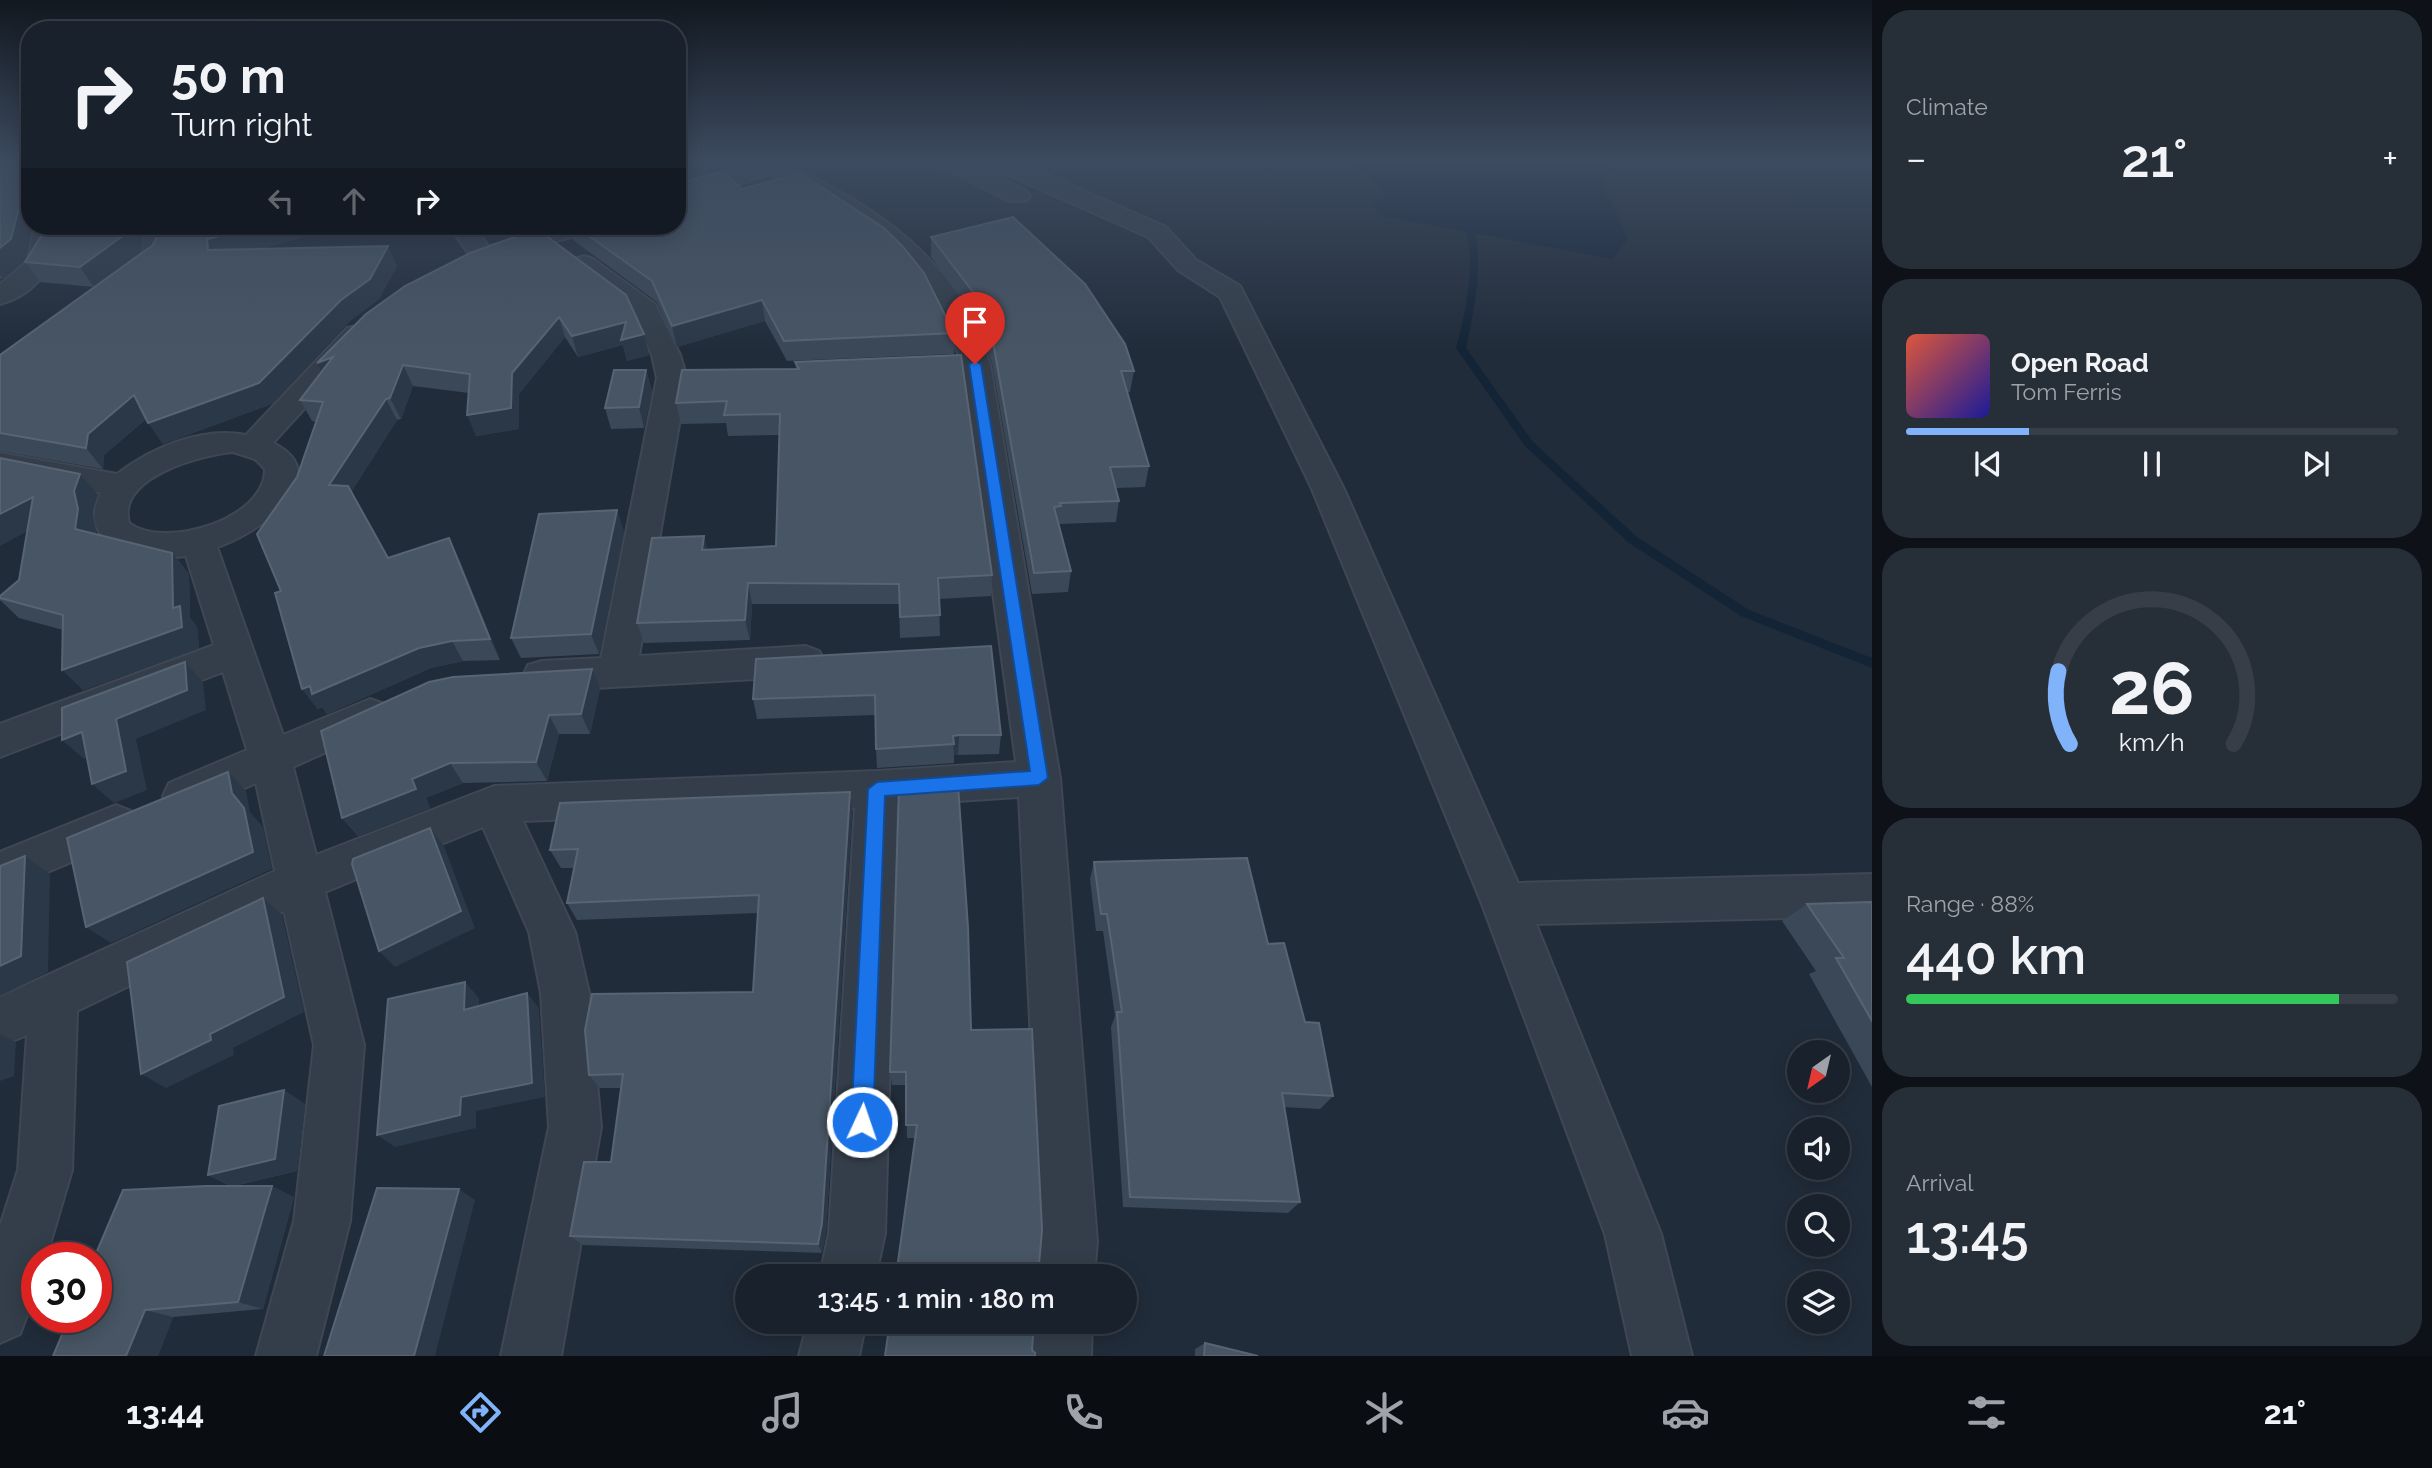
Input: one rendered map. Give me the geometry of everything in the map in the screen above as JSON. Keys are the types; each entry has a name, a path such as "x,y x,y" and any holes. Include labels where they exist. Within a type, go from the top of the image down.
{"street":[{"path":"879,223 924,270 956,314 962,365 1022,648 1039,778 1069,1242 1067,1264"},
{"path":"1080,223 1186,265 1231,292 1328,489 1506,904 1633,1234 1662,1356"},
{"path":"1137,223 1157,232 1186,265"},
{"path":"0,296 33,272 48,251 47,235"},
{"path":"111,292 155,258 159,235"},
{"path":"464,235 473,261 555,235"},
{"path":"548,237 645,310 666,355 685,377 617,672"},
{"path":"254,444 363,328 381,315"},
{"path":"233,442 254,444 271,452 281,465 281,481 272,498 254,516 237,526 198,541 171,546 146,546 127,540 114,530 109,517 112,502 123,486 141,471 185,449 233,442"},
{"path":"0,463 123,486"},
{"path":"198,541 271,760 340,1045 322,1221 286,1356"},
{"path":"980,651 1022,648"},
{"path":"0,741 235,652"},
{"path":"506,677 840,659"},
{"path":"0,872 271,760 407,698"},
{"path":"0,1022 300,881 494,804 877,789 1039,778"},
{"path":"851,1264 858,1233 877,789"},
{"path":"494,804 552,932 565,993 575,1127 531,1356"},
{"path":"1506,904 1872,895"},
{"path":"0,1314 45,1170 53,997"},
{"path":"829,1356 834,1334"},
{"path":"1061,1356 1062,1334"}],"water":[{"path":"1421,223 1621,223 1627,239 1613,259"}],"building":[{"path":"0,223 15,223 11,239 0,248"},
{"path":"686,223 877,223 904,248 924,273 954,333 784,341 762,300 672,326 652,281 588,235 686,235"},
{"path":"987,223 1020,223 1085,284 1125,344 1134,371 1121,371 1149,466 1110,467 1119,501 1060,503 1061,506 1054,507 1071,571 1034,573 993,342 973,292 931,237"},
{"path":"42,235 124,235 80,267 25,262"},
{"path":"158,235 223,235 207,239 208,250 388,246 370,279 341,300 259,383 148,423 134,395 88,434 86,448 0,433 0,355 153,245"},
{"path":"520,235 545,235 626,295 644,334 621,340 626,322 572,336 559,317 512,373 511,408 467,415 470,374 403,365 390,398 386,399 329,485 348,486 388,558 449,538 490,639 452,641 419,648 312,694 310,686 302,689 275,593 281,591 257,534 297,477 323,402 300,400 333,357 317,363 366,314 405,286 470,253"},
{"path":"961,355 992,575 938,578 940,615 900,617 899,584 748,583 745,620 637,623 652,538 704,536 702,550 776,546 780,414 724,415 727,401 676,403 682,370 799,369 795,362"},
{"path":"614,370 646,370 639,407 605,408"},
{"path":"0,458 80,474 74,491 78,509 75,529 172,553 173,608 180,606 182,627 62,670 63,615 0,598 19,580 33,497 0,514"},
{"path":"617,510 591,634 511,638 539,514"},
{"path":"991,646 1001,735 959,735 953,736 954,744 876,749 875,695 753,699 756,659"},
{"path":"185,662 187,690 116,719 126,771 92,784 82,732 62,740 62,708"},
{"path":"592,669 581,714 549,715 536,762 450,763 412,779 416,789 342,818 321,731 429,682 453,677"},
{"path":"228,772 232,793 244,808 253,852 86,927 67,838"},
{"path":"958,785 968,927 971,1030 1032,1029 1042,1230 1039,1264 898,1264 917,1125 906,1125 906,1072 890,1072 899,789"},
{"path":"850,792 822,1223 818,1244 570,1236 584,1162 611,1162 623,1074 589,1075 585,1030 592,994 753,992 759,895 567,903 578,849 550,850 560,803"},
{"path":"430,828 461,911 379,951 352,864 353,859"},
{"path":"25,856 21,956 0,966 0,866"},
{"path":"1247,858 1268,944 1284,943 1305,1022 1319,1023 1333,1096 1282,1093 1300,1202 1130,1197 1117,1012 1122,1012 1107,914 1101,914 1094,862"},
{"path":"263,898 284,997 210,1034 211,1040 141,1074 127,962"},
{"path":"1872,902 1872,1021 1836,958 1844,958 1807,904"},
{"path":"465,982 464,1010 527,993 532,1083 461,1097 460,1115 377,1135 388,999"},
{"path":"284,1090 275,1159 208,1175 219,1106"},
{"path":"272,1186 238,1302 145,1310 126,1356 53,1356 63,1333 112,1333 112,1242 101,1242 123,1190"},
{"path":"377,1188 459,1189 414,1356 324,1356"},
{"path":"888,1334 1033,1334 1032,1350 1035,1353 1035,1356 885,1356"},
{"path":"1205,1343 1258,1356 1204,1356"}],"waterway":[{"path":"1469,223 1475,266 1461,348 1529,444 1633,540 1745,613 1872,663"}],"route":[{"path":"862,1122 877,789 1039,778 1022,648 975,364"}]}
